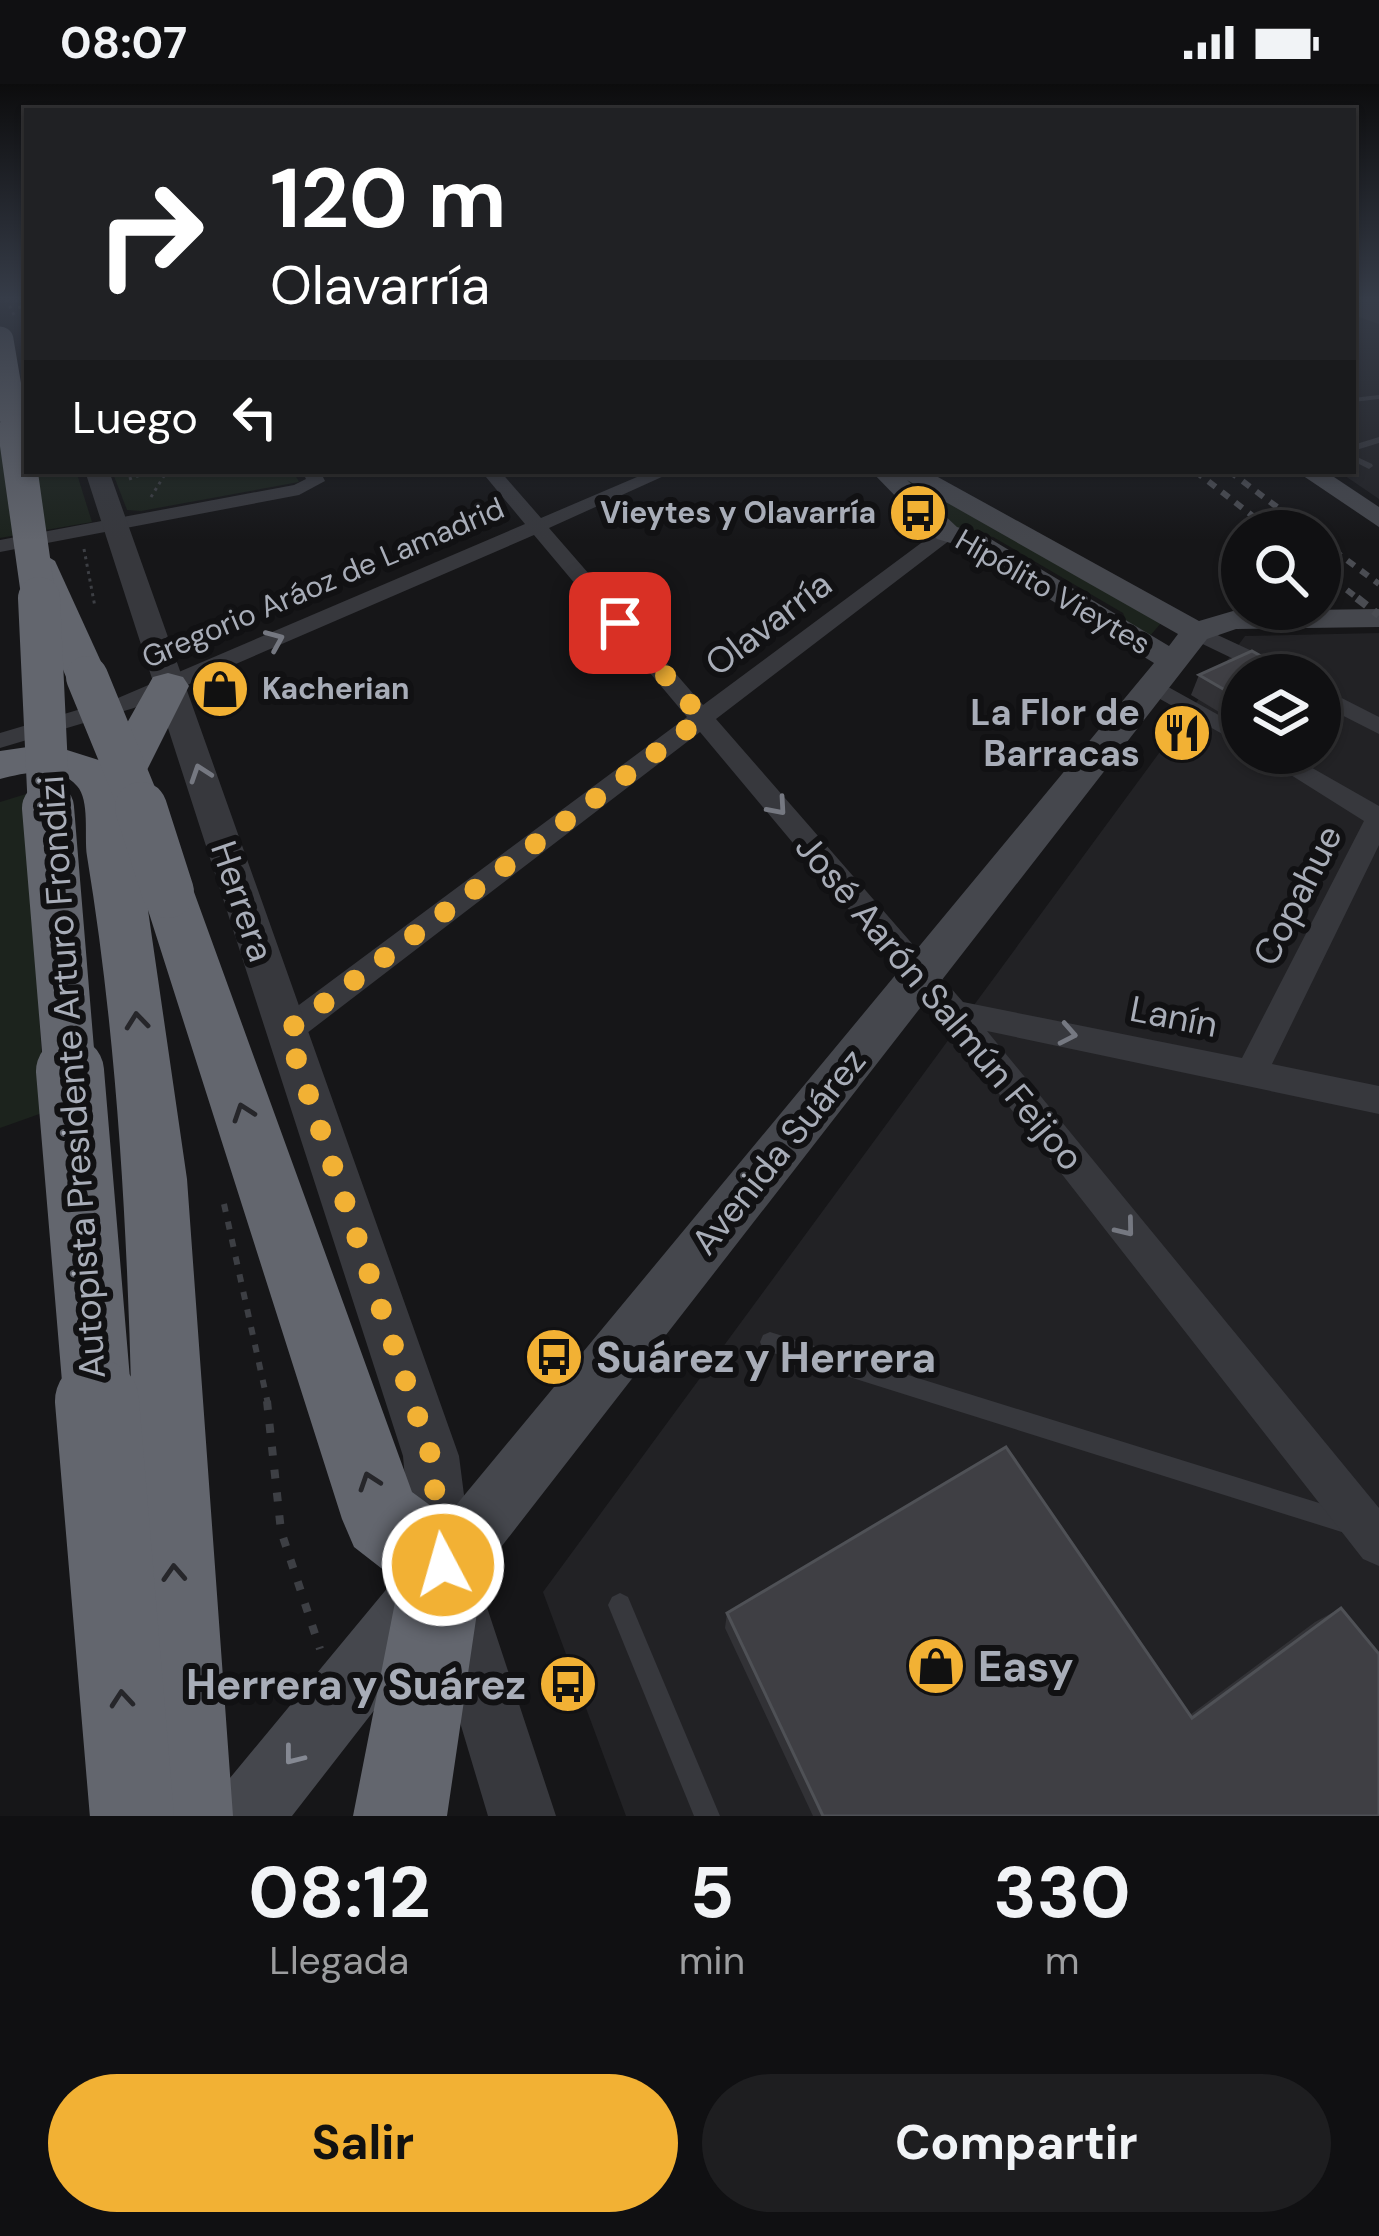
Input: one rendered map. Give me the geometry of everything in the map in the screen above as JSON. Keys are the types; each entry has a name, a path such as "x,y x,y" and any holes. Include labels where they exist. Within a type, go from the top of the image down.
{"highway":[{"name":"Autopista Presidente Arturo Frondizi","path":"12,380 24,420"},
{"name":"Autopista Presidente Arturo Frondizi","path":"40,474 60,540 50,821 132,1816"},
{"path":"60,540 168,892 382,1519 443,1565 400,1816"},
{"path":"168,686 108,800 106,824 130,953 187,1181 185,1816"},
{"path":"0,765 62,758 87,770 108,800"}],"main road":[{"name":"Hipólito Vieytes","path":"886,474 947,532 974,541 1162,673"},
{"name":"Hipólito Vieytes","path":"914,474 1196,632"},
{"path":"1312,474 1379,519"},
{"path":"1196,632 1233,620 1379,618"},
{"name":"Avenida Suárez","path":"246,1816 443,1565 937,993 1162,673 1196,632"}],"street":[{"name":"Herrera","path":"95,474 60,540 168,686 431,1456 443,1565 522,1816"},
{"path":"60,540 299,490 316,481 312,474"},
{"name":"José Aarón Salmún Feijoo","path":"492,474 937,993 1374,1536"},
{"name":"Gregorio Aráoz de Lamadrid","path":"0,741 49,730 168,686 659,474"},
{"name":"Olavarría","path":"287,1031 947,532"},
{"path":"1196,632 1242,654"},
{"path":"1162,673 1221,721"},
{"path":"1341,706 1379,727"},
{"path":"1304,774 1379,818"},
{"name":"Copahue","path":"1252,1071 1379,818"},
{"name":"Lanín","path":"937,993 1379,1100"}],"lane":[{"path":"1356,460 1369,466"},
{"path":"770,1342 1374,1536"},
{"path":"620,1605 707,1816"}],"path":[{"path":"60,540 92,539 81,553 98,620"},
{"path":"187,1181 266,1388 281,1531 319,1638 326,1714"}],"shaded area":[{"path":"1356,380 1379,380 1379,499 1342,474 1356,474"},
{"path":"0,447 24,468 24,474 77,474 92,522 0,538"},
{"path":"113,474 295,474 299,482 141,511 127,510"},
{"path":"903,477 1161,623 1149,637 1128,627 1123,613 993,537 956,530"},
{"path":"1379,633 1379,1816 626,1816 543,1592 1221,669 1221,774 1341,774 1341,654 1232,654 1245,636"},
{"path":"26,794 45,1112 0,1128 0,802"}],"building":[{"path":"1221,665 1221,688 1199,675"},
{"name":"Easy","path":"1006,1447 1192,1718 1341,1608 1379,1654 1379,1816 823,1816 727,1613"}],"railway":[{"path":"1199,474 1245,510"},
{"path":"1233,474 1281,510"},
{"path":"1341,556 1379,584"},
{"path":"1341,585 1361,601"},
{"path":"1357,598 1379,615"}],"place":[{"name":"Vieytes y Olavarría","path":"918,513"},
{"name":"Kacherian","path":"220,689"},
{"name":"La Flor de Barracas","path":"1182,733"},
{"name":"Suárez y Herrera","path":"554,1357"},
{"name":"Easy","path":"936,1666"},
{"name":"Herrera y Suárez","path":"568,1684"}],"route":[{"path":"443,1565 431,1456 287,1031 702,718 620,623"}]}
